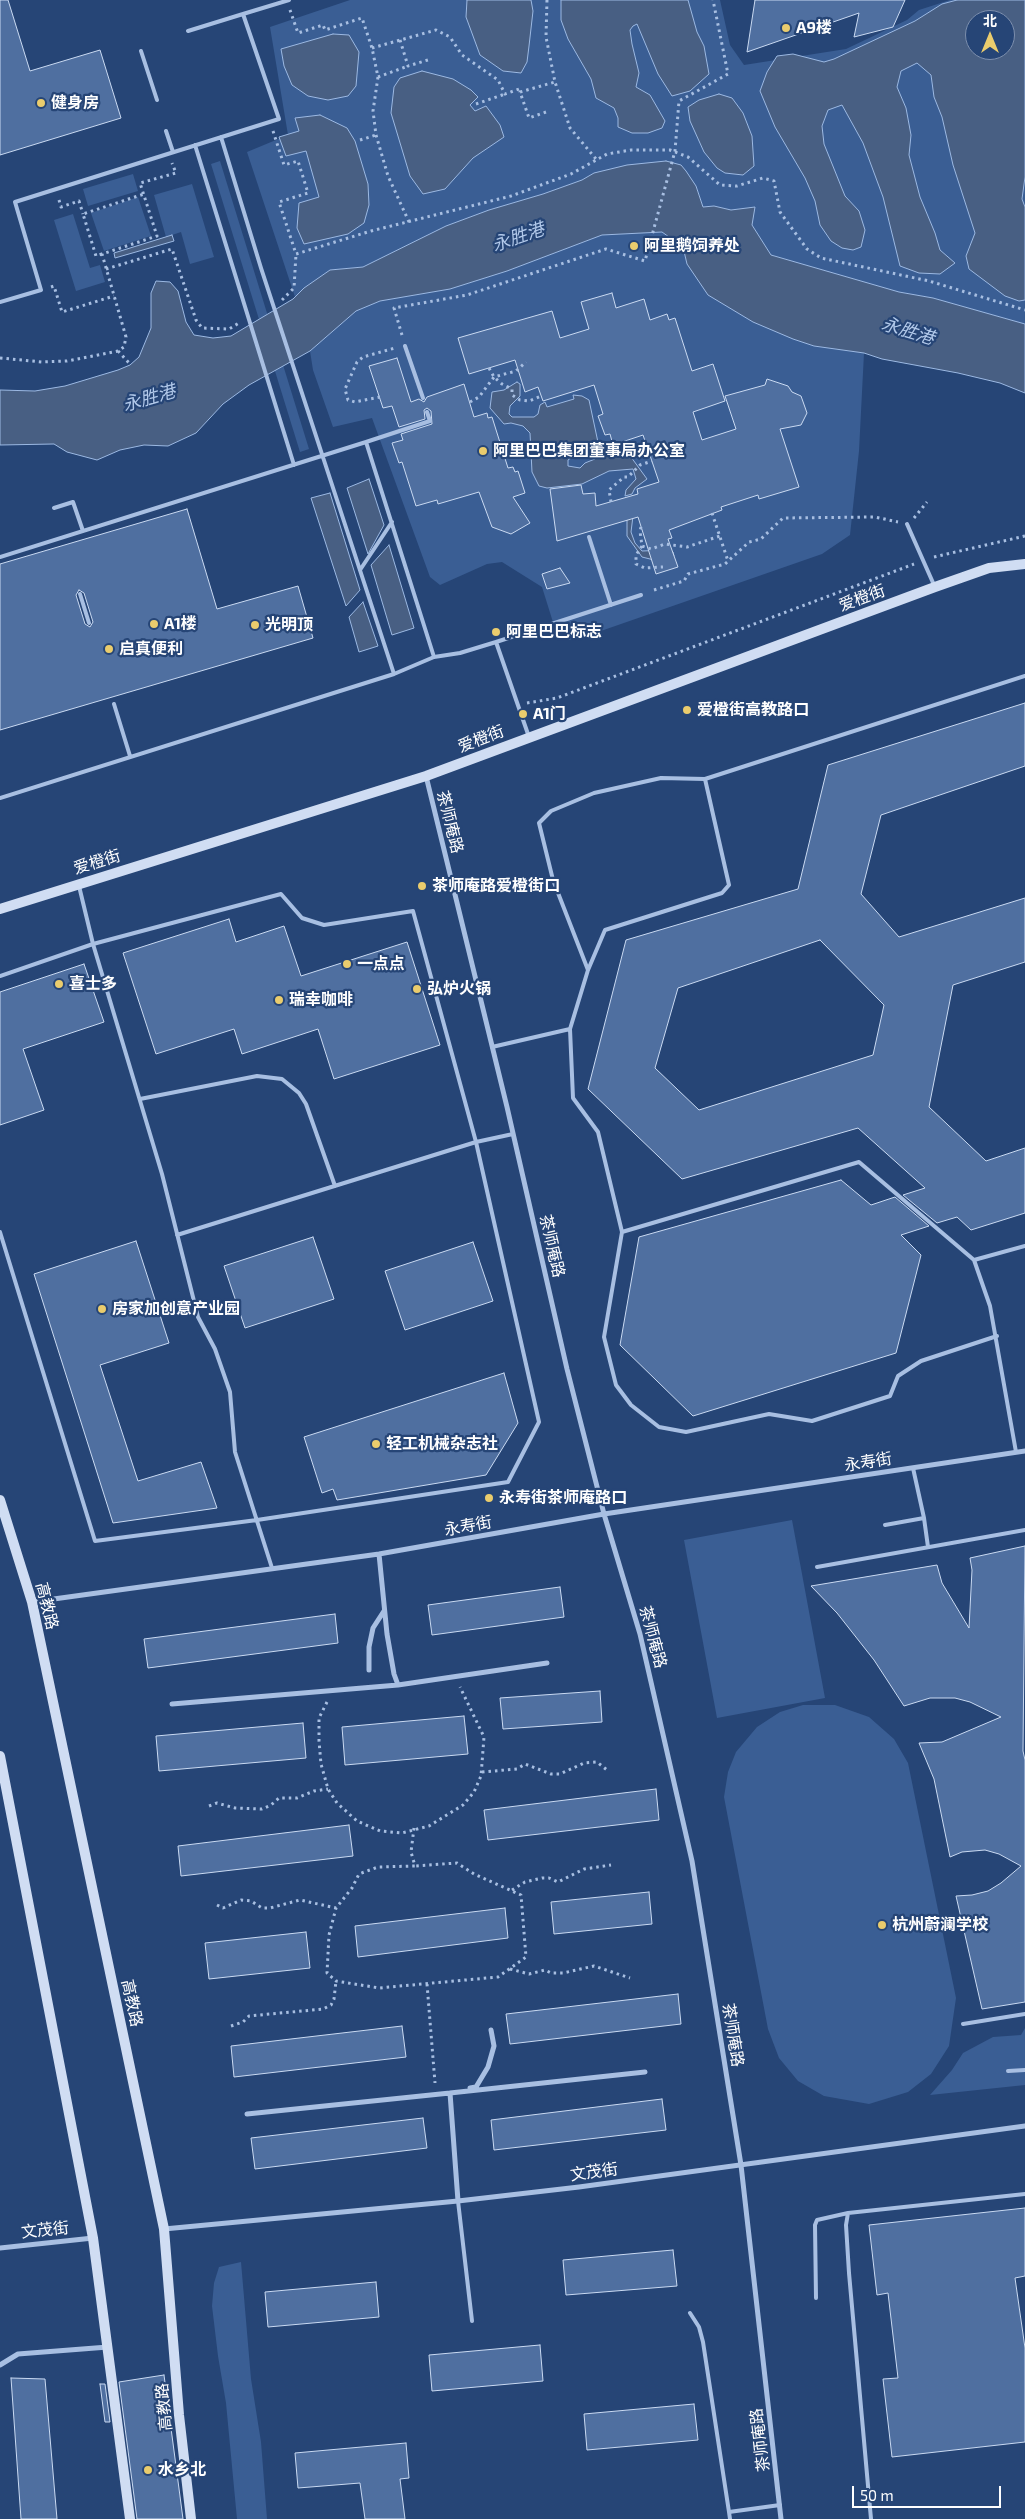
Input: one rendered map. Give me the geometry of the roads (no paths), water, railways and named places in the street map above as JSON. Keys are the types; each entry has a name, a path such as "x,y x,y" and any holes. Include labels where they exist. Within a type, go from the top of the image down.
{"main road":[{"name":"爱橙街","path":"0,909 78,883 426,776 529,736 935,587 989,568 1025,564"},
{"name":"高教路","path":"0,1500 32,1602 164,2229 179,2415 191,2519"},
{"path":"0,1756 93,2238 130,2519"}],"street":[{"name":"茶师庵路","path":"426,776 513,1134 567,1369 604,1514 640,1634 692,1861 741,2165 782,2519"},
{"name":"永寿街","path":"32,1602 379,1554 604,1514 1025,1451"},
{"path":"379,1554 392,1666 398,1685"},
{"path":"369,1670 369,1647 373,1628 384,1610"},
{"path":"172,1704 398,1685 547,1662"},
{"path":"450,2093 476,2087 483,2077 494,2046 491,2030"},
{"path":"247,2114 645,2072"},
{"path":"450,2093 458,2201"},
{"name":"文茂街","path":"164,2229 458,2201 1025,2126"},
{"name":"文茂街","path":"0,2248 93,2238"},
{"path":"0,2364 18,2354 108,2348"}],"lane":[{"path":"188,31 289,0"},
{"path":"0,302 41,290 15,202 279,118 243,14"},
{"path":"141,51 157,100"},
{"path":"166,131 173,152"},
{"path":"221,137 261,268 394,674"},
{"path":"195,145 294,465"},
{"path":"405,346 423,398"},
{"path":"0,556 430,421 427,412"},
{"path":"366,442 434,657"},
{"path":"54,508 73,502 83,531"},
{"path":"360,570 392,522"},
{"path":"907,524 935,587"},
{"path":"62,537 64,543"},
{"path":"589,537 611,605"},
{"path":"80,594 89,623"},
{"path":"0,798 394,674 434,657 460,653 641,595"},
{"path":"496,642 529,736"},
{"path":"588,970 552,880 539,823 551,811 594,793 661,778 705,779 1025,676"},
{"path":"114,704 130,756"},
{"path":"705,779 729,885 722,893 605,930 588,970 570,1029 573,1098 598,1132 622,1232 604,1337 616,1385 631,1405 659,1427 686,1432 769,1414 812,1421 890,1396 898,1376 921,1361 997,1336"},
{"path":"78,883 93,944 140,1099 198,1317 215,1349 230,1392 235,1452 272,1568"},
{"path":"0,976 93,944 281,894 302,918 324,925 413,911 476,1142 539,1422 508,1482 257,1520 95,1542 0,1232"},
{"path":"492,1047 570,1029"},
{"path":"140,1099 257,1076 282,1080 299,1093 306,1104 335,1186"},
{"path":"177,1235 476,1142 513,1134"},
{"path":"622,1232 859,1162 974,1260 990,1306 997,1336 1016,1452"},
{"path":"974,1260 1025,1246"},
{"path":"913,1468 928,1547"},
{"path":"884,1525 924,1518"},
{"path":"817,1567 1025,1530"},
{"path":"963,2024 1025,2014"},
{"path":"1008,2071 1025,2070"},
{"path":"816,2298 815,2225 817,2220 848,2213 1025,2194"},
{"path":"458,2201 472,2321"},
{"path":"848,2213 846,2225 849,2273 871,2519"},
{"path":"690,2313 698,2327 702,2342 730,2519"},
{"path":"729,2512 780,2505"}],"water":[{"path":"467,0 531,0 533,11 527,62 521,73 503,71 480,55 466,17"},
{"path":"561,0 688,0 697,32 704,46 709,74 690,91 672,96 658,74 637,24 633,26 630,30 639,73 636,87 650,95 665,121 662,128 648,133 632,133 618,127 618,118 614,108 596,98 591,79 568,39 561,20"},
{"path":"957,0 1025,0 1025,177 1022,199 1025,207 1025,300 1019,301 1005,296 969,269 966,256 975,233 953,165 942,117 934,97 931,75 917,63 901,71 897,87 906,108 911,135 909,155 920,197 940,250 955,263 940,274 919,273 900,266 883,197 863,143 842,105 828,110 822,126 824,144 845,196 859,211 865,230 861,247 853,250 842,248 831,241 820,225 815,201 805,178 775,127 760,91 767,72 777,56 793,54 824,62 915,21 942,4"},
{"path":"333,34 349,35 359,52 356,86 348,96 328,100 308,96 292,85 284,66 281,49"},
{"path":"422,71 453,79 471,90 478,97 470,105 475,111 486,106 500,125 504,137 473,158 445,189 423,194 410,176 391,113 394,87 400,78"},
{"path":"719,94 732,98 743,113 752,136 754,166 743,175 725,173 717,168 704,152 690,121 688,107 699,100"},
{"path":"320,115 347,128 355,141 368,184 369,205 364,223 348,234 304,244 297,228 299,203 319,197 306,151 286,156 279,137 299,131 295,118"},
{"name":"永胜港","path":"666,161 681,165 686,171 696,186 703,207 714,206 731,210 755,207 752,225 771,255 899,292 933,298 1025,324 1025,393 1000,383 958,373 882,359 864,353 814,346 793,339 753,322 708,295 687,264 683,247 662,232 602,235 507,271 450,289 380,301 356,311 310,351 249,385 223,404 196,433 168,446 144,445 120,450 97,460 67,452 54,444 0,445 0,390 35,391 65,386 118,370 130,365 139,357 151,328 151,293 156,281 170,282 178,291 186,322 194,335 213,338 231,336 293,299 304,288 330,270 363,267 446,226 489,210 543,194 582,180 594,173 627,165"},
{"path":"172,235 174,241 115,258 114,253"},
{"path":"517,382 520,384 520,396 510,406 509,414 512,417 534,417 538,414 540,405 545,402 547,407 574,399 573,395 582,396 589,400 599,447 611,456 631,457 647,479 635,488 632,494 625,496 626,490 636,479 633,469 609,471 582,484 547,488 539,486 532,472 530,433 523,426 511,423 504,424 490,408 492,392 504,390","holes":["591,449 596,451 595,459 585,463 580,468 568,466 568,460 582,450"]},
{"path":"369,479 384,525 368,554 347,488"},
{"path":"330,493 360,590 346,606 311,498"},
{"path":"627,510 633,516 631,532 635,543 642,551 668,550 673,552 674,556 658,561 642,557 627,536"},
{"path":"389,545 414,628 392,635 371,565"},
{"path":"363,602 378,646 359,652 349,617"}],"place":[{"name":"A9楼","path":"786,28"},
{"name":"健身房","path":"41,103"},
{"name":"阿里鹅饲养处","path":"634,246"},
{"name":"阿里巴巴集团董事局办公室","path":"483,451"},
{"name":"A1楼","path":"154,624"},
{"name":"光明顶","path":"255,625"},
{"name":"阿里巴巴标志","path":"496,632"},
{"name":"启真便利","path":"109,649"},
{"name":"爱橙街高教路口","path":"687,710"},
{"name":"A1门","path":"523,714"},
{"name":"茶师庵路爱橙街口","path":"422,886"},
{"name":"一点点","path":"347,964"},
{"name":"喜士多","path":"59,984"},
{"name":"弘炉火锅","path":"417,989"},
{"name":"瑞幸咖啡","path":"279,1000"},
{"name":"房家加创意产业园","path":"102,1309"},
{"name":"轻工机械杂志社","path":"376,1444"},
{"name":"永寿街茶师庵路口","path":"489,1498"},
{"name":"杭州蔚澜学校","path":"882,1925"},
{"name":"水乡北","path":"148,2470"}]}
